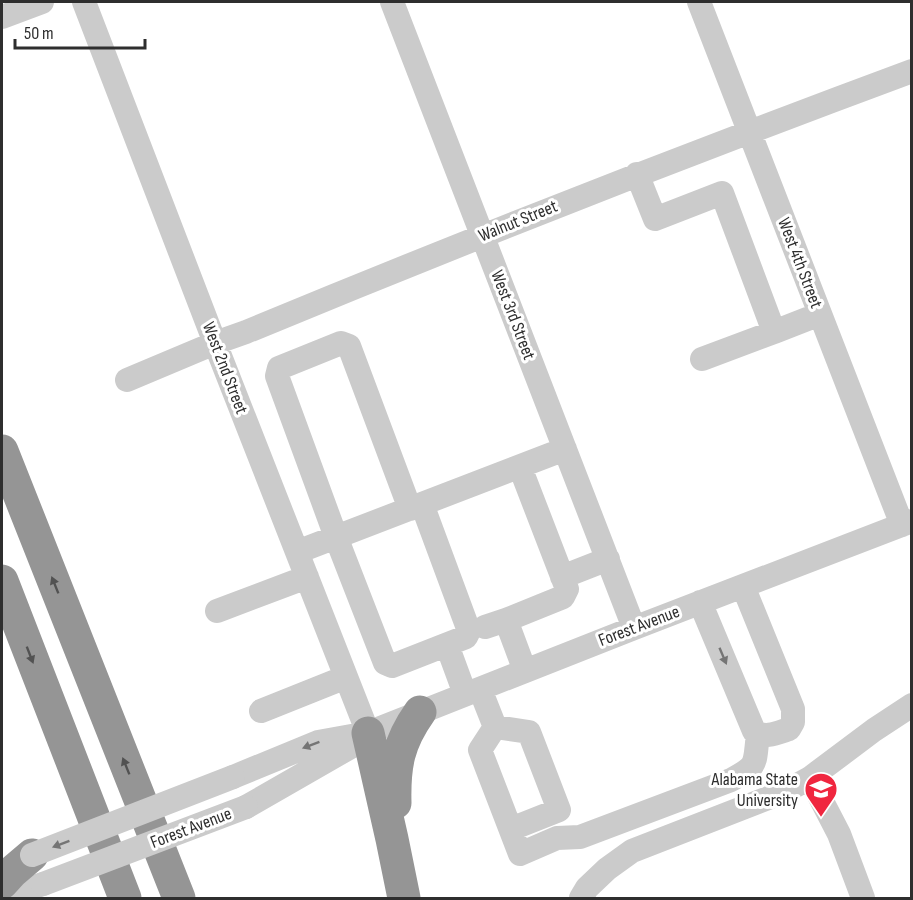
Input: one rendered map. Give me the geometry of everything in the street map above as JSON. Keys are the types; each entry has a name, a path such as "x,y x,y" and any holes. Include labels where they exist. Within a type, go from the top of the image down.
{"highway":[{"path":"2,451 179,898"},
{"path":"2,580 125,898"},
{"path":"397,865 394,778 400,748 420,712"},
{"path":"368,733 404,898"},
{"path":"2,883 12,872 38,870"}],"street":[{"path":"2,17 42,2"},
{"name":"West 2nd Street","path":"84,2 368,733"},
{"name":"West 3rd Street","path":"392,2 634,628"},
{"name":"West 4th Street","path":"699,2 820,314 907,523"},
{"name":"Walnut Street","path":"127,380 482,235 749,131 912,71"},
{"path":"637,174 656,219 722,193 774,332"},
{"path":"702,359 820,314"},
{"path":"341,343 349,346 469,631 466,638 392,666 386,663 336,537 277,376 279,368 341,343"},
{"path":"297,552 565,449"},
{"path":"520,466 567,589 563,597 496,624 525,671"},
{"name":"Forest Avenue","path":"2,898 38,870 232,777 318,742 368,733 907,523"},
{"path":"562,577 608,559"},
{"path":"217,611 307,577"},
{"path":"700,603 754,731 767,736 789,729 793,722 793,709 742,586"},
{"path":"447,645 495,727 529,732 559,810 511,829"},
{"path":"261,711 346,677"},
{"path":"584,893 607,869 632,851 786,791 810,778 912,705"},
{"path":"495,727 480,750 520,854 557,838 580,837 730,780 750,769 755,762 758,734"},
{"name":"Forest Avenue","path":"2,867 38,870 246,807 354,745 368,733"},
{"path":"810,778 839,834 863,898"}],"place":[{"name":"Alabama State University","path":"821,818"}]}
